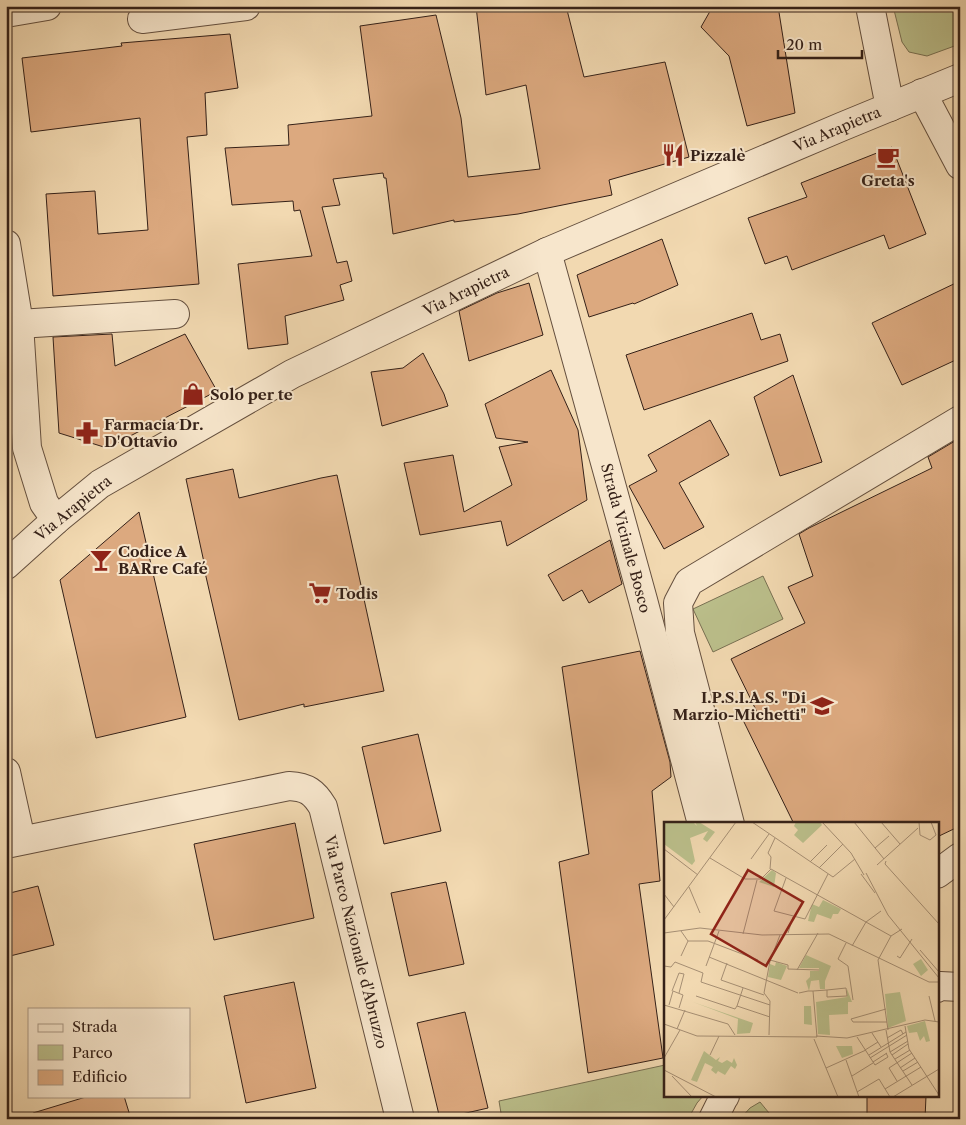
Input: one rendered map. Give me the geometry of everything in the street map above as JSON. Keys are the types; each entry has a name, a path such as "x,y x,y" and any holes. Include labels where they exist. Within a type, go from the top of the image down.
{"street":[{"path":"6,13 47,6"},
{"path":"142,19 246,6"},
{"path":"870,6 890,107"},
{"name":"Via Arapietra","path":"6,565 100,484 292,374 546,252 960,78"},
{"path":"922,93 960,165"},
{"path":"6,244 19,324 27,448 44,503 56,520"},
{"name":"Strada Vicinale Bosco","path":"546,252 638,581 701,822"},
{"path":"19,324 175,314"},
{"path":"729,822 680,633 678,603 689,582 960,420"},
{"path":"6,772 14,842"},
{"name":"Via Parco Nazionale d'Abruzzo","path":"14,842 289,786 299,786 310,791 317,797 323,807 400,1119"},
{"path":"938,873 960,857"},
{"path":"938,987 960,987"},
{"path":"714,1119 724,1098"}],"green space":[{"path":"893,6 960,6 960,44 927,56 909,52 902,42"},
{"path":"763,576 783,619 713,652 693,609"},
{"path":"664,1065 664,1098 701,1098 688,1119 502,1119 499,1101"},
{"path":"760,1102 769,1113 768,1119 740,1119 750,1108"}],"building":[{"path":"476,6 566,6 584,77 665,62 689,157 609,180 612,195 518,214 454,222 454,220 393,234 386,178 384,178 383,173 333,179 340,205 322,207 337,263 347,261 352,281 340,285 344,300 285,316 288,344 248,349 238,264 312,256 300,210 294,211 293,201 232,205 225,148 289,145 288,125 372,116 360,26 436,15 461,118 468,177 540,169 526,85 486,95"},
{"path":"713,6 778,6 795,113 747,126 729,56 701,27"},
{"path":"230,34 238,88 205,93 207,135 187,137 199,284 53,296 46,194 95,191 98,234 148,230 140,118 31,132 22,58 122,46 121,43"},
{"path":"892,147 926,234 889,249 884,235 792,270 787,256 765,264 748,218 807,197 801,183"},
{"path":"662,239 678,285 634,304 589,317 577,275"},
{"path":"960,281 960,358 902,385 872,323"},
{"path":"529,283 543,335 469,361 459,311 497,293"},
{"path":"752,313 761,340 780,334 788,361 644,410 626,355"},
{"path":"112,334 115,366 185,334 217,391 107,448 59,433 53,337"},
{"path":"423,353 444,394 448,406 382,426 371,372 403,368"},
{"path":"551,370 578,430 587,500 507,546 501,521 420,535 404,463 453,455 464,512 512,485 499,447 528,442 496,438 485,404"},
{"path":"793,375 822,462 780,476 754,397"},
{"path":"710,420 729,455 679,483 704,527 664,549 629,486 657,471 648,455"},
{"name":"I.P.S.I.A.S. \"Di Marzio-Michetti\"","path":"960,438 960,826 938,837 938,822 793,822 743,720 757,712 731,659 805,623 788,587 813,576 799,534 932,468 928,457"},
{"path":"233,469 239,498 337,475 384,691 304,707 304,704 239,720 204,568 186,479"},
{"path":"139,512 186,717 96,738 60,580"},
{"path":"610,540 622,584 589,603 582,590 563,601 548,575"},
{"path":"640,651 670,762 671,777 652,791 660,881 639,884 663,1058 588,1073 559,862 589,854 562,667"},
{"path":"418,734 441,831 384,844 362,747"},
{"path":"295,823 314,918 214,940 194,844"},
{"path":"446,882 464,964 409,976 391,893"},
{"path":"38,886 54,945 6,957 6,894"},
{"path":"294,982 316,1088 246,1103 224,996"},
{"path":"465,1012 488,1108 440,1119 417,1023"},
{"path":"82,1098 125,1098 131,1119 34,1119 33,1113"},
{"path":"867,1098 926,1098 925,1119 867,1119"}],"place":[{"name":"Pizzalè","path":"673,155"},
{"name":"Greta's","path":"888,157"},
{"name":"Solo per te","path":"193,394"},
{"name":"Farmacia Dr. D'Ottavio","path":"87,433"},
{"name":"Codice A BARre Café","path":"101,560"},
{"name":"Todis","path":"320,593"},
{"name":"I.P.S.I.A.S. \"Di Marzio-Michetti\"","path":"822,706"}]}
